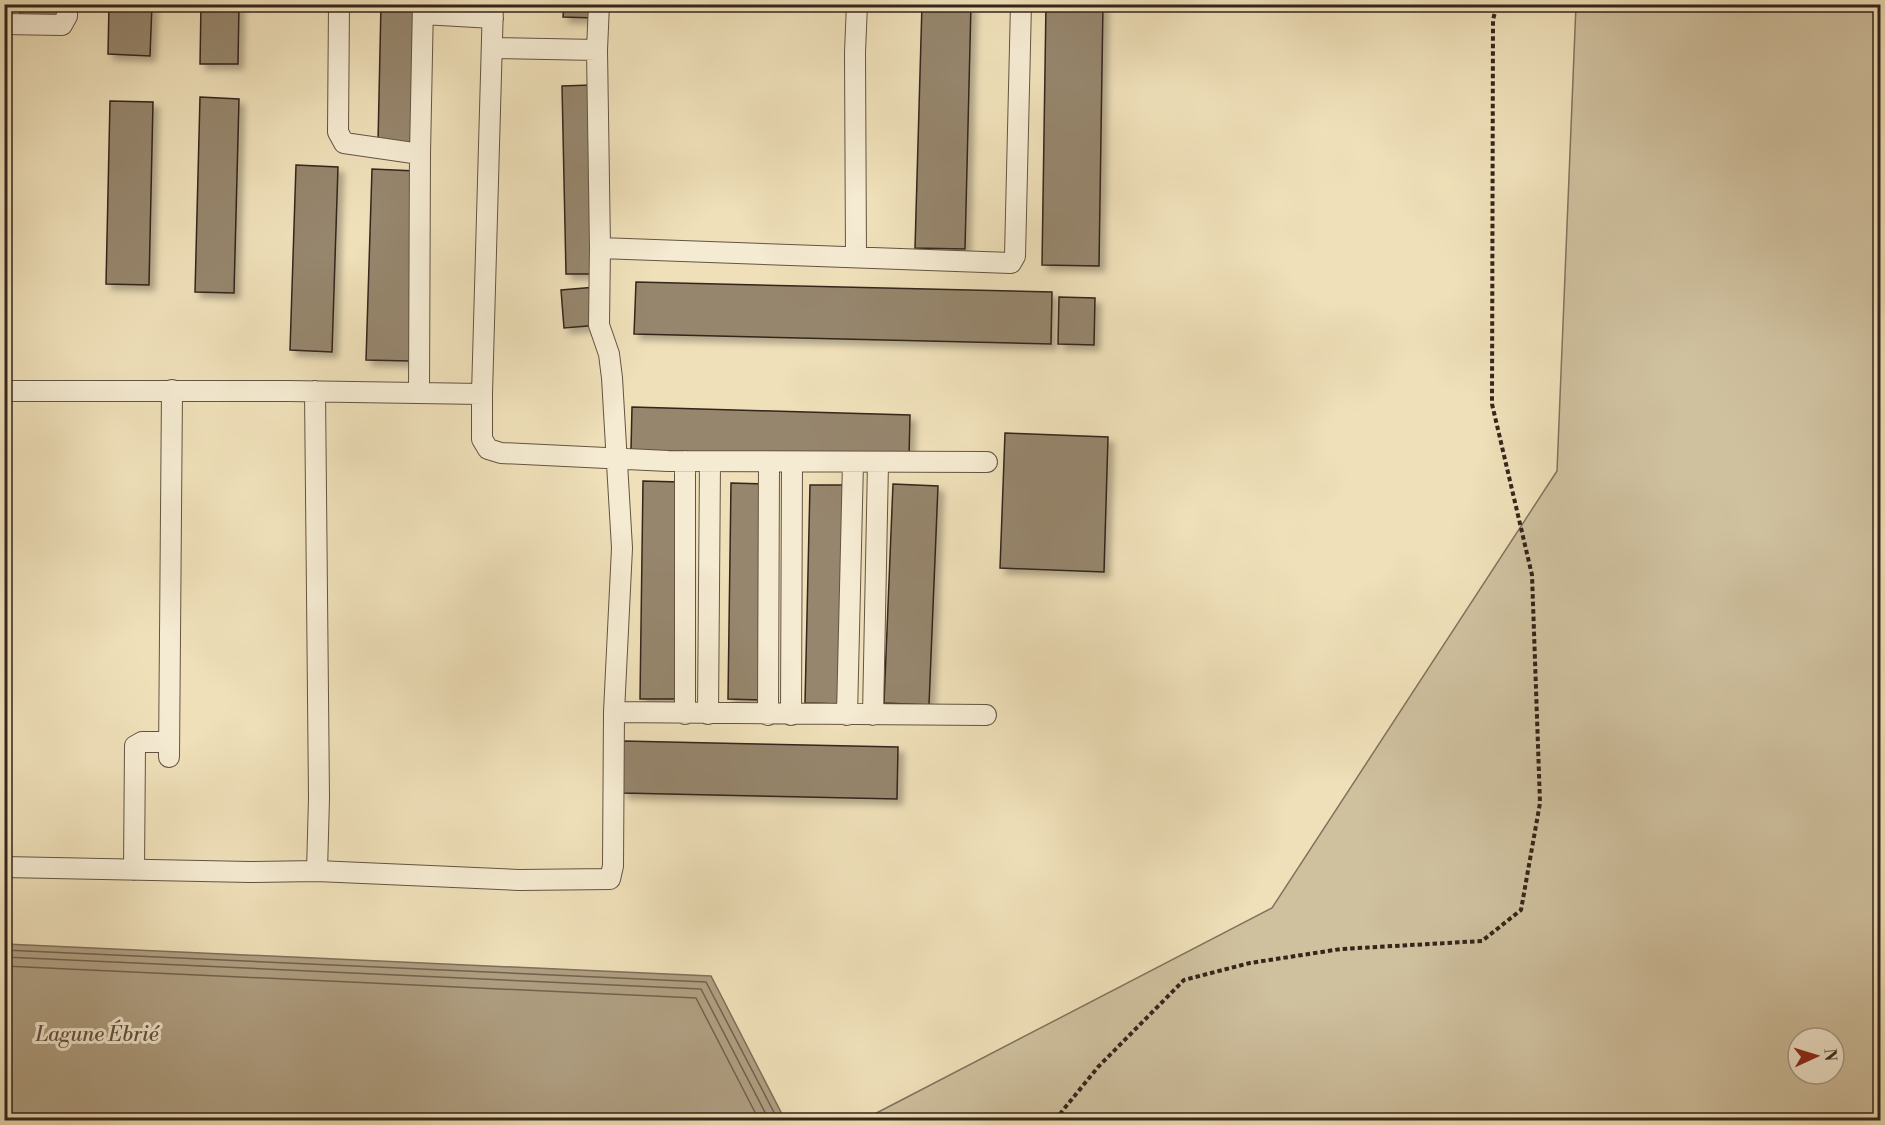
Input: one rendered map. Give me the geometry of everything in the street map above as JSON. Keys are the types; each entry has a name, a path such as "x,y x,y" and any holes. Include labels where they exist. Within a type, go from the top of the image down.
{"lane":[{"path":"6,17 62,25 67,16 67,4"},
{"path":"339,4 338,132 344,143 420,154"},
{"path":"4,867 250,872 317,871 508,880 610,879 613,866 614,712 622,548 612,378 609,354 599,325 597,50 599,4"},
{"path":"856,257 855,52 857,4"},
{"path":"600,248 1011,263 1016,256 1021,4"},
{"path":"419,393 423,9 493,11 482,394 482,439 488,449 501,453 710,462 987,462"},
{"path":"492,48 597,50"},
{"path":"4,391 172,390 482,394"},
{"path":"134,870 135,746 142,742 169,750 172,390"},
{"path":"315,391 319,798 317,871"},
{"path":"684,714 685,461"},
{"path":"708,714 710,462"},
{"path":"768,715 769,462"},
{"path":"791,715 792,462"},
{"path":"847,715 853,462"},
{"path":"873,715 878,463"},
{"path":"614,712 986,716"}],"path":[{"path":"1055,1120 1098,1067 1184,980 1250,963 1341,949 1482,941 1521,910 1540,803 1532,574 1492,404 1493,20 1497,4"}],"shaded area":[{"path":"1576,5 1880,5 1880,1120 863,1120 1272,908 1557,471"}],"water":[{"name":"Lagune Ébrié","path":"5,944 711,976 785,1120 5,1120"}],"building":[{"path":"20,4 60,4 60,15 20,15"},
{"path":"109,4 152,4 150,56 108,54"},
{"path":"201,4 239,4 238,64 200,64"},
{"path":"381,4 417,4 414,144 378,143"},
{"path":"564,4 595,4 594,18 563,17"},
{"path":"922,4 971,4 965,249 915,248"},
{"path":"1046,4 1103,4 1099,266 1042,265"},
{"path":"592,85 597,274 566,274 562,86"},
{"path":"200,97 239,99 234,293 195,292"},
{"path":"110,101 153,102 149,285 106,284"},
{"path":"296,165 338,167 332,352 290,350"},
{"path":"372,169 416,171 410,361 366,360"},
{"path":"636,282 1052,292 1051,344 634,334"},
{"path":"596,287 599,325 564,328 561,290"},
{"path":"1059,297 1095,298 1094,345 1058,344"},
{"path":"632,407 910,415 909,458 631,450"},
{"path":"1005,433 1108,437 1104,572 1000,568"},
{"path":"643,481 679,482 676,699 640,699"},
{"path":"731,483 765,484 761,700 728,699"},
{"path":"893,484 938,486 929,705 884,703"},
{"path":"810,485 846,485 841,704 805,703"},
{"path":"623,741 898,747 897,799 622,793"}]}
